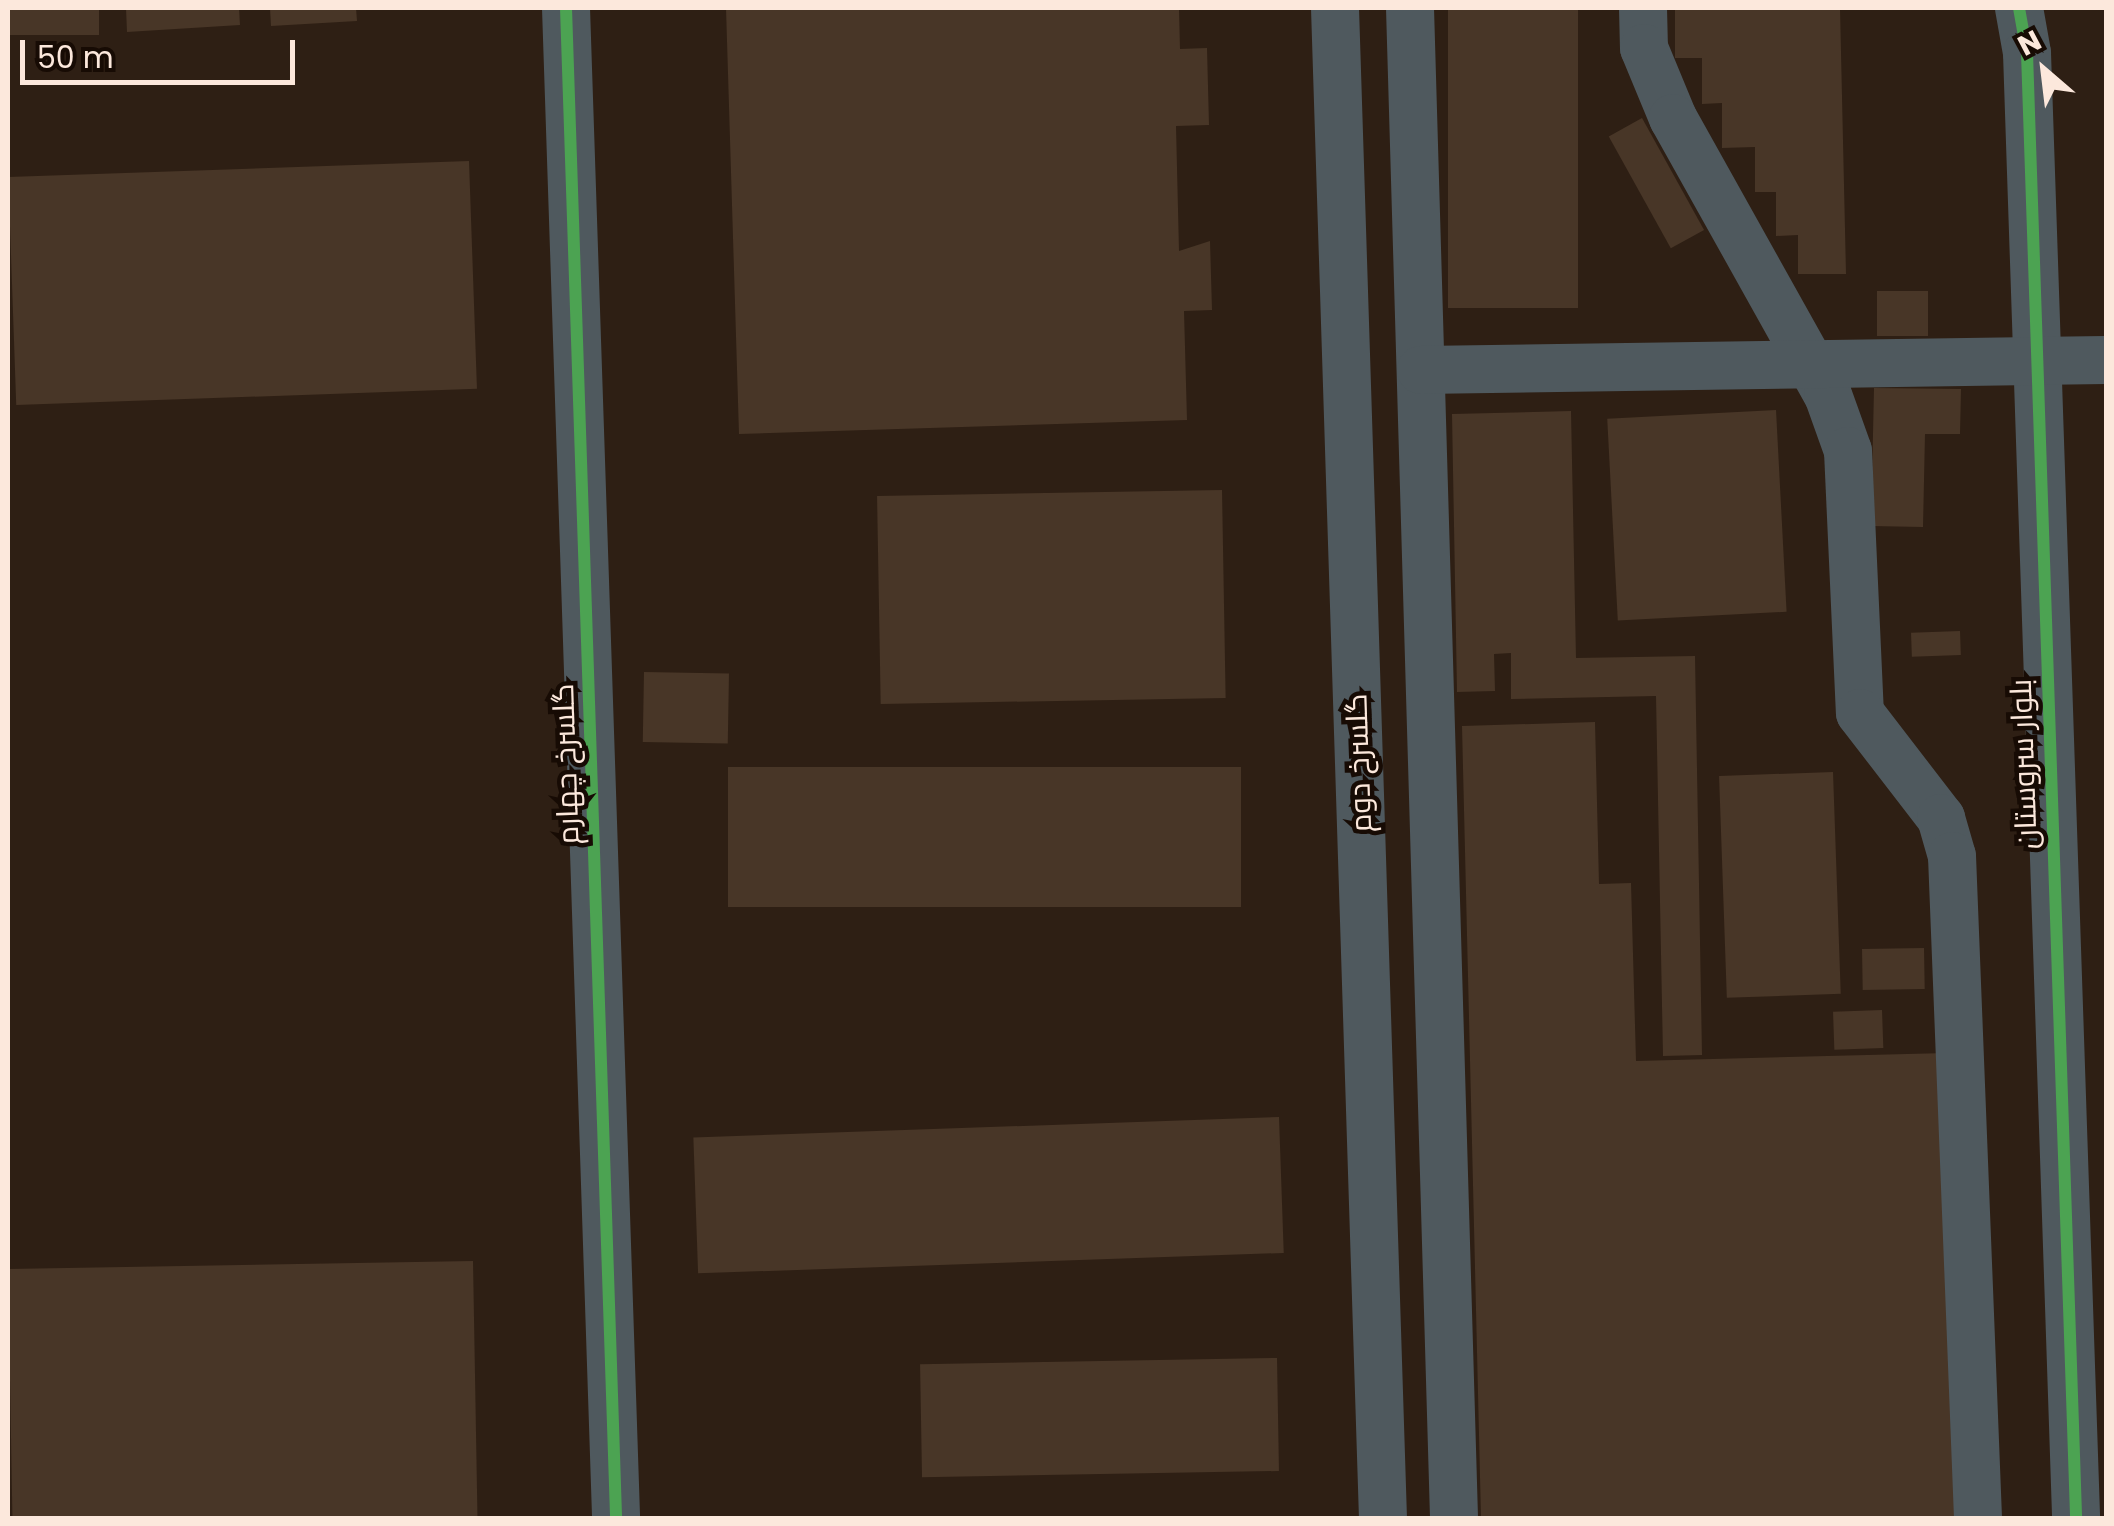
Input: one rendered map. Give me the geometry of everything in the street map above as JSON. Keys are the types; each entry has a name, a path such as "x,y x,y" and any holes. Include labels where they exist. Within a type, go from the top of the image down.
{"street":[{"name":"گلسرخ چهارم","path":"566,8 616,1518"},
{"name":"گلسرخ دوم","path":"1335,8 1383,1518"},
{"path":"1410,8 1454,1518"},
{"path":"1643,8 1644,48 1673,118 1808,361 1848,452 1860,713 1941,818 1952,856 1978,1518"},
{"name":"بلوار سروستان","path":"2019,8 2027,53 2033,361 2076,1518"},
{"path":"1420,370 1808,361 2106,360"}],"building":[{"path":"8,8 99,8 99,35 8,35"},
{"path":"126,8 239,8 240,25 127,32"},
{"path":"270,8 356,8 357,21 271,26"},
{"path":"726,8 1179,8 1180,49 1207,48 1209,125 1176,126 1179,251 1210,241 1212,310 1184,311 1187,420 739,434"},
{"path":"1448,8 1578,8 1578,308 1448,308"},
{"path":"1675,8 1840,8 1846,274 1798,274 1798,235 1776,236 1776,192 1755,192 1755,147 1722,148 1722,103 1702,104 1702,58 1675,58"},
{"path":"1642,118 1704,230 1671,248 1609,136"},
{"path":"469,161 477,389 16,405 8,177"},
{"path":"1877,291 1928,291 1928,336 1877,336"},
{"path":"1874,388 1961,389 1960,434 1925,434 1923,527 1871,526"},
{"path":"1776,410 1787,612 1618,621 1607,419"},
{"path":"1571,411 1576,658 1695,656 1702,1055 1663,1056 1656,696 1511,699 1511,653 1494,654 1495,691 1457,692 1452,414"},
{"path":"1222,490 1226,698 881,704 877,496"},
{"path":"1960,631 1961,655 1912,657 1911,633"},
{"path":"644,672 729,673 728,743 643,742"},
{"path":"1595,722 1599,884 1631,883 1636,1061 1947,1053 1959,1518 1481,1518 1462,726"},
{"path":"728,767 1241,767 1241,907 728,907"},
{"path":"1833,772 1841,994 1727,998 1719,776"},
{"path":"1924,948 1925,989 1863,990 1862,949"},
{"path":"1882,1010 1883,1048 1834,1050 1833,1012"},
{"path":"1279,1117 1284,1253 698,1273 693,1137"},
{"path":"473,1261 477,1518 12,1518 8,1269"},
{"path":"1277,1358 1279,1471 922,1477 920,1364"}],"cycle path":[{"path":"566,8 616,1518"},
{"path":"2019,8 2027,53 2076,1518"}]}
